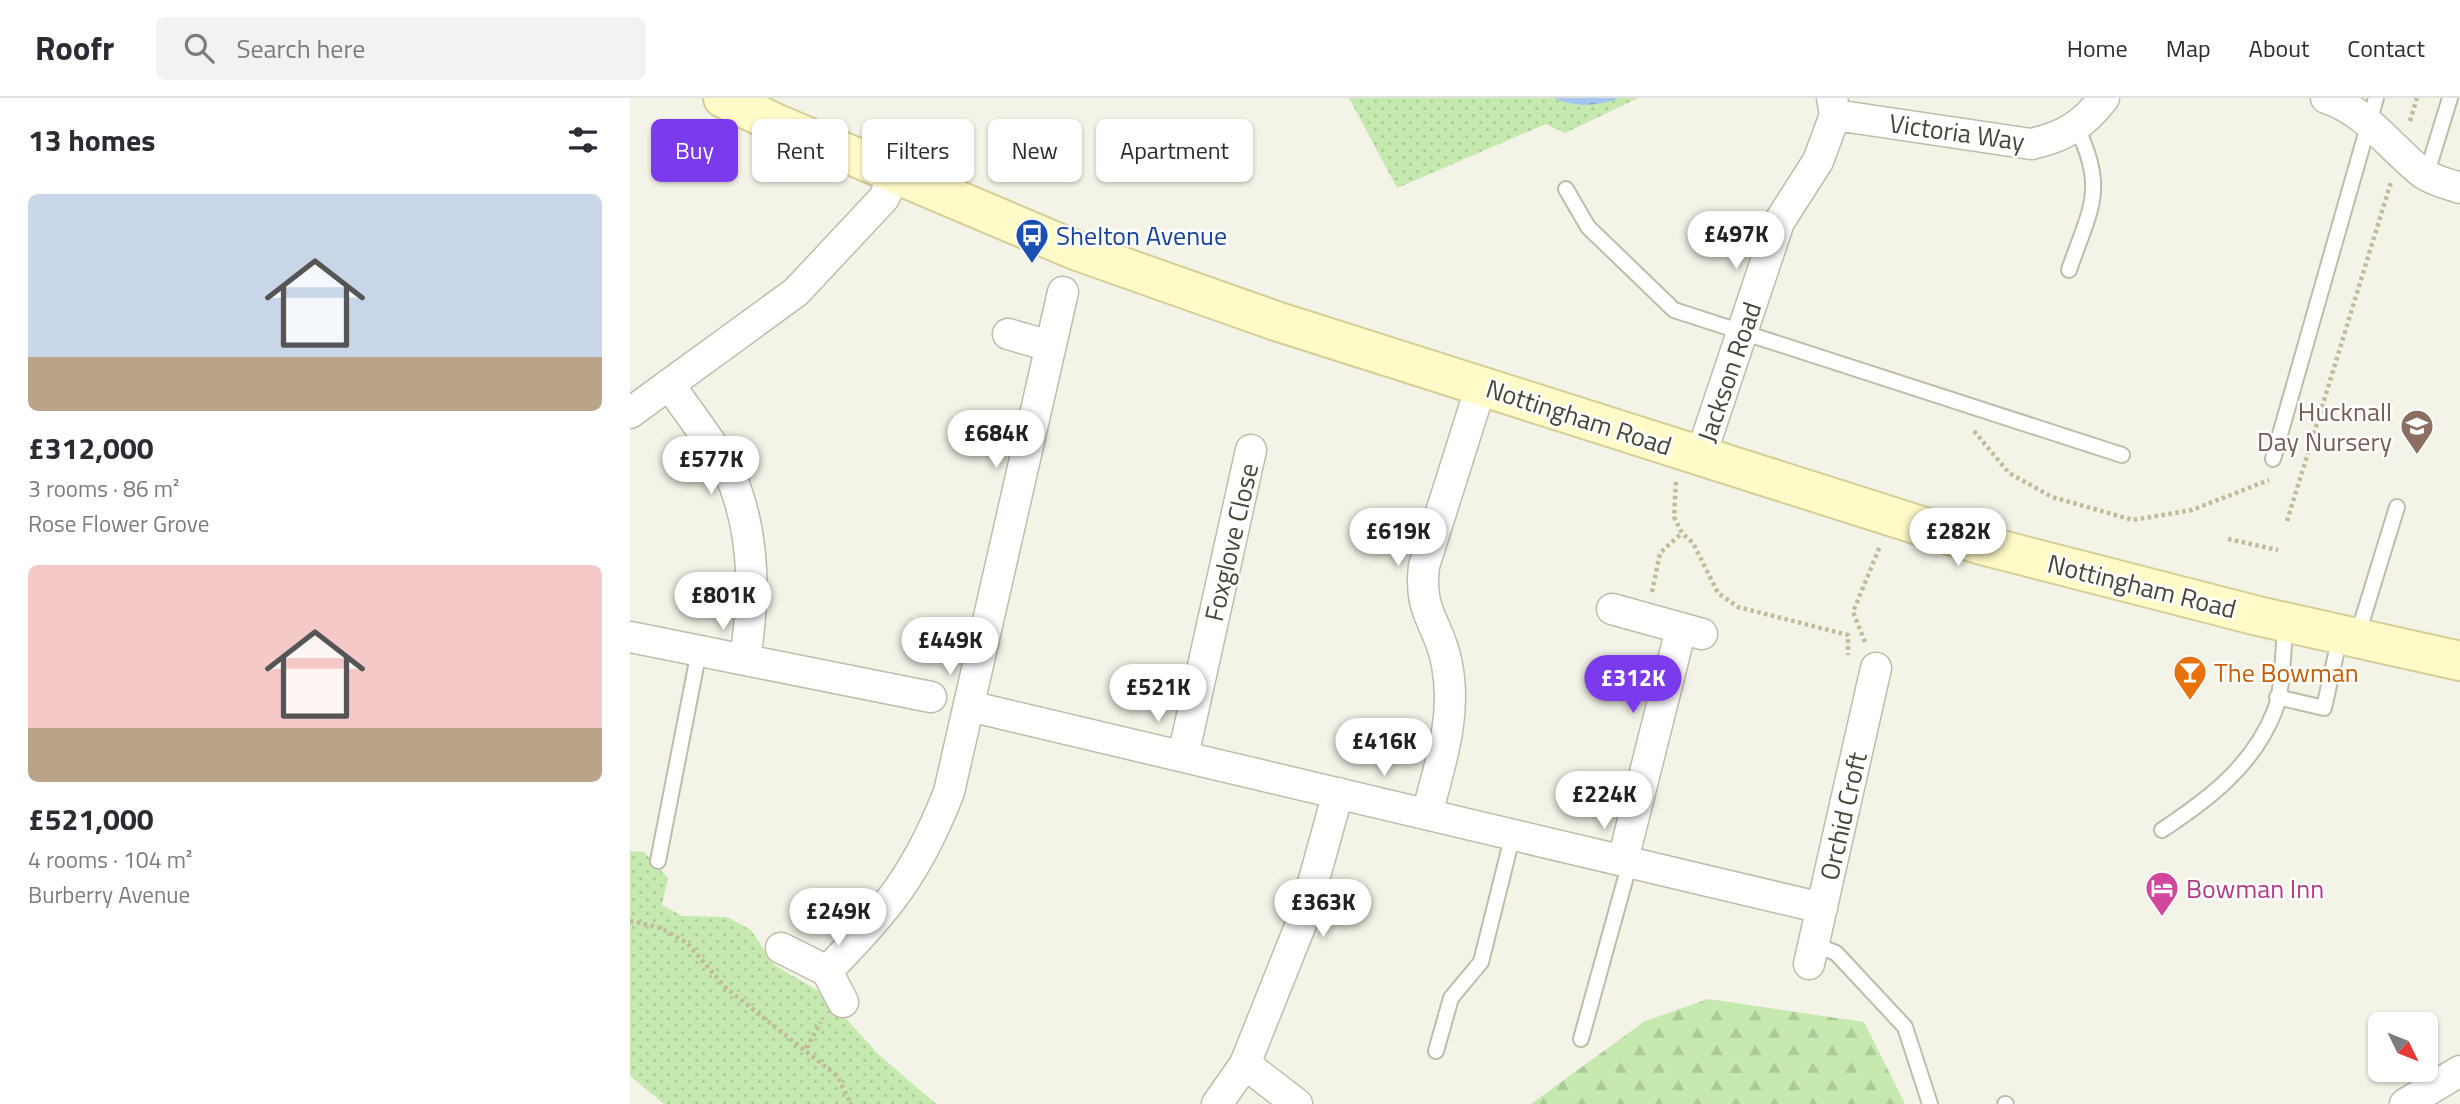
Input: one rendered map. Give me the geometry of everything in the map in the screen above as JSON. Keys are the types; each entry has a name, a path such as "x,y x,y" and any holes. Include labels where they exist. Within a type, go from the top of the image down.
{"street":[{"name":"Nottingham Road","path":"723,98 862,161"},
{"name":"Victoria Way","path":"1834,107 2031,144 2056,139 2077,128 2104,98"},
{"path":"2326,98 2372,110 2400,152 2426,176 2460,188"},
{"name":"Jackson Road","path":"1701,455 1779,222 1818,161 1834,107"},
{"path":"630,413 796,292 884,198 891,182"},
{"name":"Nottingham Road","path":"911,182 1074,250 1276,321 1978,544 2286,622 2460,661"},
{"path":"827,971 879,918 916,866 948,792 1063,292"},
{"path":"1008,334 1050,346"},
{"path":"669,384 734,482 753,553 752,611 745,660"},
{"path":"1427,814 1449,728 1452,693 1447,661 1425,610 1421,589 1424,566 1481,386"},
{"name":"Foxglove Close","path":"1183,756 1251,450"},
{"path":"1612,609 1692,631 1626,861"},
{"path":"630,637 931,697"},
{"name":"Orchid Croft","path":"1811,954 1876,668"},
{"path":"969,706 1822,908"},
{"path":"1217,1104 1245,1064 1303,919 1338,793"},
{"path":"781,948 827,971 843,1002"},
{"path":"1245,1064 1297,1104"},
{"path":"2405,1104 2460,1071"}],"lane":[{"path":"2426,176 2450,98"},
{"path":"2273,460 2372,110"},
{"path":"2069,270 2095,196 2091,158 2077,128"},
{"path":"1566,189 1588,227 1674,310 2122,456"},
{"path":"2277,697 2324,708 2397,507"},
{"path":"2162,830 2201,804 2233,777 2251,753 2275,709 2286,622"},
{"path":"657,861 699,651"},
{"path":"1436,1051 1451,998 1481,962 1513,834"},
{"path":"1581,1039 1626,861"},
{"path":"1811,954 1836,953 1905,1027 1930,1104"}],"path":[{"path":"2287,521 2417,98"},
{"path":"1950,400 2009,473 2052,497 2133,520 2192,510 2270,480 2273,460"},
{"path":"1701,455 1676,481 1674,517 1682,533 1693,543 1718,593 1738,607 1848,635 1848,657 1876,668"},
{"path":"1874,509 1866,541 1880,546 1853,612 1876,668"},
{"path":"1647,619 1660,553 1682,533"},
{"path":"2228,539 2278,550"},
{"path":"630,921 661,928 687,943 726,988 837,1076 851,1104"}],"green space":[{"path":"1349,98 1638,98 1565,133 1546,124 1397,188"},
{"path":"630,851 644,852 668,878 662,905 682,916 727,917 751,930 774,965 824,994 878,1054 936,1104 664,1104 630,1076"},
{"path":"1708,999 1864,1022 1905,1104 1531,1104 1645,1021"}],"water":[{"path":"1554,98 1618,98 1586,105"}],"place":[{"name":"Shelton Avenue","path":"1032,265"},
{"name":"Hucknall Day Nursery","path":"2417,456"},
{"name":"The Bowman","path":"2190,702"},
{"name":"Bowman Inn","path":"2162,918"}]}
